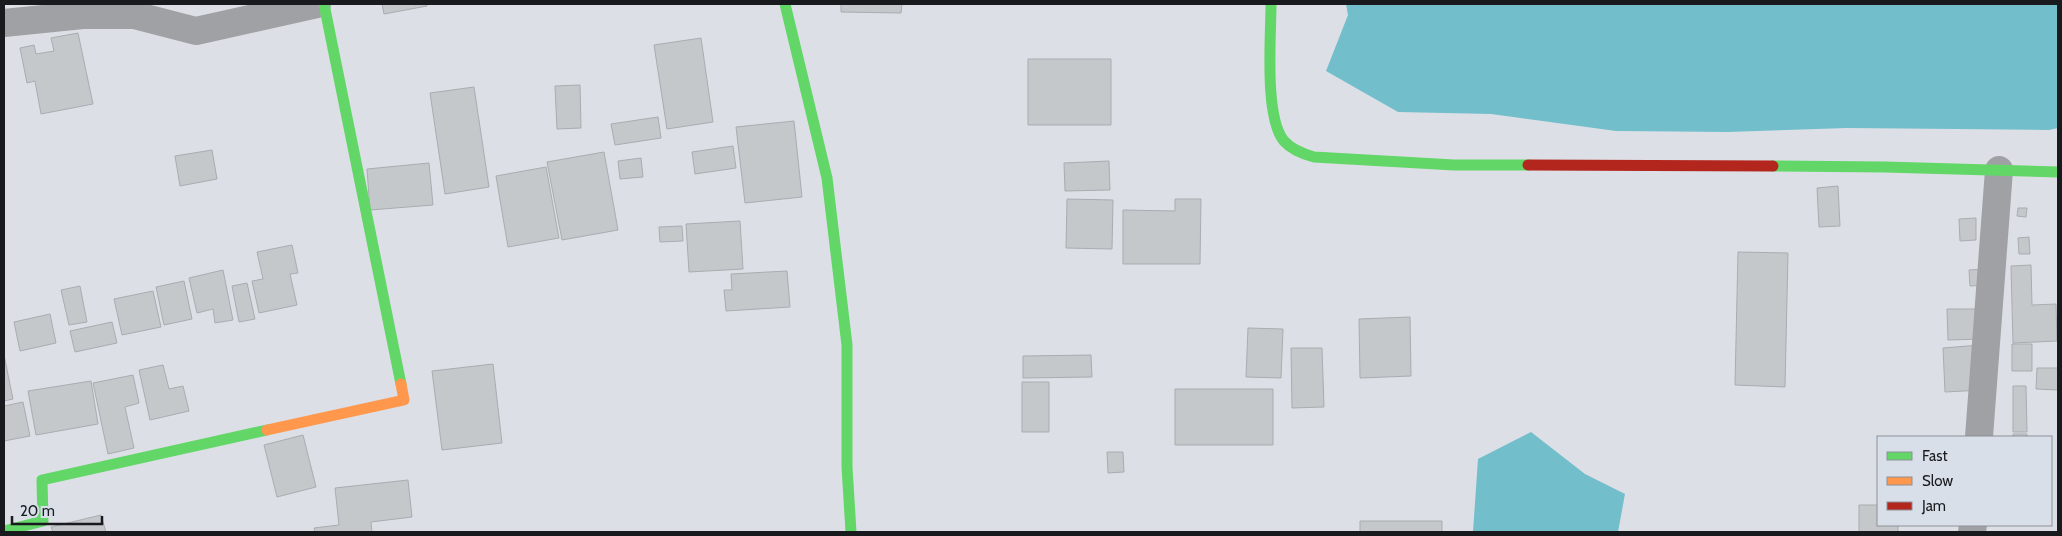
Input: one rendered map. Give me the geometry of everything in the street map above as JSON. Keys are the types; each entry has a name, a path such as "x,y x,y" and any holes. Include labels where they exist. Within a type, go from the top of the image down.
{"street":[{"path":"4,23 84,16 134,16 196,31 317,4"},
{"path":"4,531 44,521 42,480 404,400 324,4"},
{"path":"785,4 828,178 847,345 847,467 851,532"},
{"path":"1271,4 1272,118 1276,129 1287,147 1303,155 1454,165 1885,167 2058,172"},
{"path":"1979,436 1999,170"}],"water":[{"path":"1346,4 2058,4 2058,128 2049,130 1847,128 1728,132 1616,131 1491,114 1398,112 1326,71 1348,15"},
{"path":"1531,432 1585,474 1625,494 1618,532 1473,532 1478,459"}],"building":[{"path":"382,4 427,4 427,6 384,14"},
{"path":"841,4 902,4 901,13 841,12"},
{"path":"78,33 93,104 41,114 35,81 27,83 20,48 34,45 36,54 54,51 51,38"},
{"path":"701,38 713,122 667,129 654,45"},
{"path":"1028,59 1111,59 1111,125 1028,125"},
{"path":"580,85 581,128 557,129 555,86"},
{"path":"474,87 489,187 445,194 430,93"},
{"path":"658,117 661,138 615,145 611,124"},
{"path":"794,121 802,197 745,203 736,127"},
{"path":"733,146 736,168 695,174 692,152"},
{"path":"212,150 217,179 180,186 175,156"},
{"path":"604,152 618,230 562,240 547,162"},
{"path":"641,158 643,177 620,179 618,161"},
{"path":"1109,161 1110,190 1065,191 1064,163"},
{"path":"429,163 433,205 370,210 367,169"},
{"path":"546,167 559,238 508,247 496,176"},
{"path":"1838,186 1840,226 1819,227 1817,188"},
{"path":"1067,199 1113,200 1112,249 1066,248"},
{"path":"1175,199 1201,199 1200,264 1123,264 1123,210 1175,211"},
{"path":"2018,208 2027,208 2026,217 2017,216"},
{"path":"1976,218 1976,240 1960,241 1959,219"},
{"path":"740,221 743,269 689,272 686,224"},
{"path":"682,226 683,241 660,242 659,227"},
{"path":"2029,237 2030,254 2019,254 2018,238"},
{"path":"292,245 298,273 290,274 297,305 259,313 252,281 263,279 257,252"},
{"path":"1738,252 1788,253 1785,387 1735,385"},
{"path":"2031,265 2032,305 2056,304 2057,341 2013,343 2011,266"},
{"path":"1985,269 1986,285 1970,286 1969,270"},
{"path":"223,270 233,320 215,323 213,309 197,313 189,278"},
{"path":"787,271 790,307 726,311 724,290 732,290 731,274"},
{"path":"184,281 192,319 164,325 156,287"},
{"path":"247,283 255,319 239,322 232,286"},
{"path":"80,286 87,322 69,325 61,290"},
{"path":"153,291 161,327 122,335 114,299"},
{"path":"1947,309 1981,309 1982,339 1948,340"},
{"path":"50,314 56,343 20,351 14,322"},
{"path":"1410,317 1411,376 1360,378 1359,319"},
{"path":"112,322 117,343 75,352 70,331"},
{"path":"1248,328 1283,329 1281,378 1246,377"},
{"path":"2012,344 2032,344 2032,371 2012,371"},
{"path":"1980,345 1983,390 1945,392 1943,348"},
{"path":"1291,348 1322,348 1324,407 1292,408"},
{"path":"4,355 13,399 4,401"},
{"path":"1091,355 1092,377 1023,378 1023,356"},
{"path":"493,364 502,443 442,450 432,371"},
{"path":"163,365 169,389 183,386 189,411 150,420 139,370"},
{"path":"2037,368 2058,368 2058,390 2036,389"},
{"path":"133,375 139,403 125,407 134,448 108,454 93,383"},
{"path":"91,381 98,424 36,435 28,391"},
{"path":"1022,382 1049,382 1049,432 1022,432"},
{"path":"2013,386 2026,386 2027,432 2013,432"},
{"path":"1175,389 1273,389 1273,445 1175,445"},
{"path":"23,402 30,436 4,441 4,406"},
{"path":"2013,434 2027,434 2027,436 2013,436"},
{"path":"303,435 316,487 277,497 264,445"},
{"path":"1107,452 1123,452 1124,472 1108,473"},
{"path":"408,480 412,517 371,522 372,532 315,532 314,528 339,525 335,488"},
{"path":"1859,505 1877,505 1877,526 1898,526 1898,532 1859,532"},
{"path":"101,515 106,532 53,532 51,527"},
{"path":"1360,521 1442,521 1442,532 1360,532"}],"traffic: fast":[{"path":"324,4 401,384"},
{"path":"785,4 827,178 847,345 847,467 851,532"},
{"path":"1271,4 1271,96 1278,130 1284,141 1294,149 1314,157 1454,165 1528,165"},
{"path":"1773,166 2058,172"},
{"path":"4,531 43,521 42,480 267,430"}],"traffic: slow":[{"path":"267,430 404,400 401,384"}],"traffic: jam":[{"path":"1528,165 1773,166"}]}
